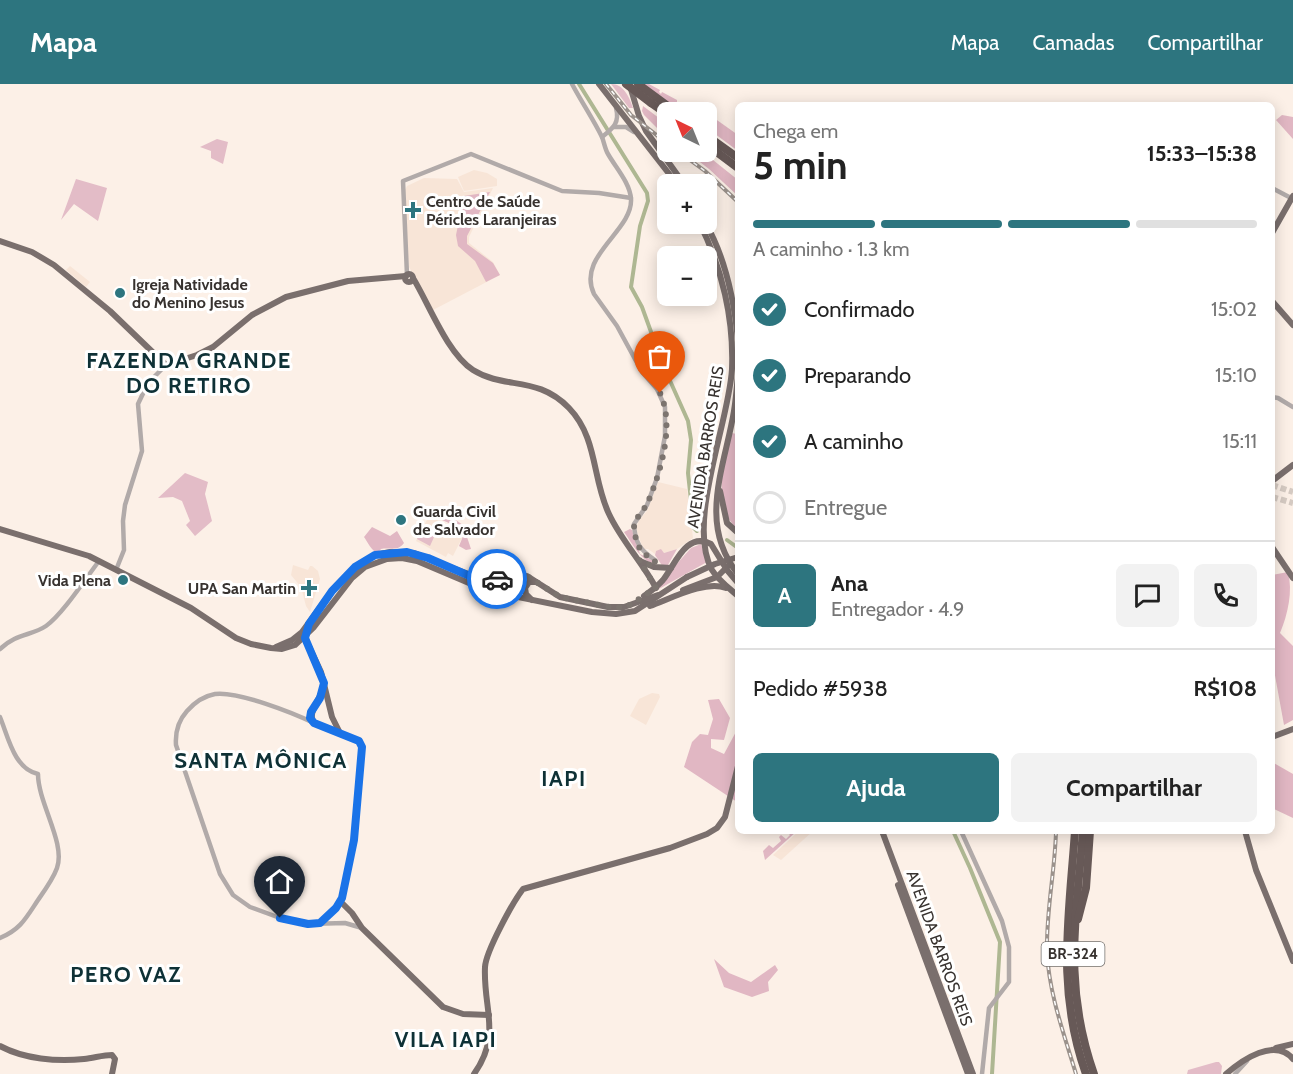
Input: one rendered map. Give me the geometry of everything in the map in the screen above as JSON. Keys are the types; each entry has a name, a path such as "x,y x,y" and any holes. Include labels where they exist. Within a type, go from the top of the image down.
{"highway":[{"path":"627,84 657,108"},
{"path":"638,84 662,102"},
{"path":"717,143 735,156"},
{"path":"717,152 735,166"},
{"name":"BR-324","path":"1075,834 1066,955 1068,997 1084,1074"},
{"name":"BR-324","path":"1083,834 1074,935 1075,996 1083,1039 1094,1074"},
{"path":"1074,935 1086,888 1090,834"}],"main road":[{"path":"599,84 669,174"},
{"path":"627,84 639,116 655,145 677,174"},
{"path":"628,119 628,113 632,110 639,116"},
{"path":"1275,228 1292,197"},
{"name":"AVENIDA BARROS REIS","path":"705,234 723,283 730,327 732,367 728,404 709,487 704,541 708,561 717,577 735,592"},
{"path":"712,234 726,271 735,314"},
{"path":"0,241 32,252 54,265 110,311 166,364 197,355 213,347 247,318 286,297 348,281 409,278 420,292 450,345 467,366 491,378 523,383 546,391 574,414 589,440 608,512 657,591"},
{"path":"1275,304 1293,325"},
{"name":"AVENIDA BARROS REIS","path":"735,402 719,473 716,499 718,523 726,555 735,569"},
{"path":"1275,479 1293,465"},
{"path":"719,473 724,516 735,531"},
{"path":"705,522 709,528 714,530 718,523"},
{"path":"0,529 77,551 99,561 191,608 236,638 275,648 304,646 311,651"},
{"path":"635,611 653,601 670,568 686,547 696,542 704,541 713,546 735,579"},
{"path":"1275,552 1293,579"},
{"path":"295,645 305,638 311,625 348,573 368,558 381,554 414,553 481,579 522,575 568,600 608,607 628,606 715,564 735,558"},
{"path":"658,603 696,584 717,577 727,570 726,555"},
{"path":"275,648 292,640 311,625 352,578 365,567 387,559 402,558 417,561 476,586 503,594 611,614 635,611 710,585 724,587 735,593"},
{"path":"639,560 654,567 670,568"},
{"path":"503,594 514,592 519,588 518,581 511,577"},
{"path":"532,600 526,594 525,588 529,582 537,582"},
{"path":"311,625 311,651"},
{"path":"305,638 324,683 332,717 339,731"},
{"path":"324,683 320,698 310,718 314,723 339,731 359,741 362,754 354,840 341,902 362,928 443,1007 470,1015 489,1015"},
{"path":"325,727 332,717"},
{"path":"1275,736 1293,729"},
{"path":"474,1074 488,1049 490,1037 486,960 511,908 523,889 690,842 717,828 728,810 735,779"},
{"name":"AVENIDA BARROS REIS","path":"881,834 968,1074"},
{"name":"AVENIDA BARROS REIS","path":"881,834 973,1074"},
{"path":"1246,834 1257,872 1293,961"},
{"path":"1226,1074 1251,1057 1293,1044"},
{"path":"0,1046 36,1057 76,1059 111,1054 115,1057 112,1074"},
{"path":"1270,1050 1283,1051 1293,1059"}],"street":[{"path":"572,84 608,132"},
{"path":"614,102 618,118 608,132 606,152 627,186 631,198 629,214 607,242 594,264 591,286 623,336 642,372 660,393 665,406 665,436 657,478 647,505 634,524 640,548 643,553 654,559 654,567"},
{"path":"608,132 630,128 643,140"},
{"path":"409,278 403,181 471,154 562,191 631,198"},
{"path":"1275,189 1292,197"},
{"path":"116,570 124,550 125,505 142,451 138,404 148,383 166,364"},
{"path":"1275,398 1293,407"},
{"path":"0,649 13,639 47,626 99,561"},
{"path":"314,723 296,714 240,697 216,694 199,700 185,713 177,727 176,745 220,874 229,889 243,903 270,915 304,923 345,923 362,928"},
{"path":"296,714 312,710"},
{"path":"0,717 24,768 38,774 41,799 57,843 58,863 51,880 24,921 17,930 0,938"},
{"path":"962,834 1007,935 1009,982 988,1008 982,1074"},
{"path":"320,923 341,902"},
{"path":"1234,1074 1251,1057"}],"shaded area":[{"path":"611,84 623,89 633,108 629,108"},
{"path":"643,84 649,84 660,90 661,94 662,92 677,100 677,102 669,102"},
{"path":"643,106 657,116 657,128 644,115"},
{"path":"1282,115 1293,117 1293,139 1276,120"},
{"path":"717,120 735,133 735,149 717,135"},
{"path":"217,139 228,142 223,164 211,158 211,151 200,147"},
{"path":"700,162 716,162 735,178 735,193 717,174"},
{"path":"474,170 487,173 497,179 497,186 464,191 458,177"},
{"path":"424,178 457,179 464,192 493,188 469,237 469,243 493,262 500,275 433,310 409,267 407,246 405,190 407,186"},
{"path":"76,179 107,188 98,221 74,204 61,220"},
{"path":"490,192 467,236 467,244 493,263 500,275 486,282 475,261 458,246 456,235 464,196"},
{"path":"70,266 90,282 86,287 66,270"},
{"path":"731,433 735,434 735,526 725,509 722,496 723,471"},
{"path":"185,473 208,482 205,494 212,521 195,536 186,525 190,521 182,501 173,497 158,498"},
{"path":"658,482 687,489 693,538 677,549 664,553 656,551 655,554 648,549 643,549 636,528 639,520 647,511"},
{"path":"444,512 463,525 471,549 466,550 459,546 464,534 462,532 439,519 439,514"},
{"path":"429,516 464,534 453,556 448,553 446,557 416,541"},
{"path":"372,527 390,536 397,531 404,543 396,548 381,549 375,552 364,537"},
{"path":"422,529 435,535 430,546 417,539"},
{"path":"630,529 640,554 624,532"},
{"path":"701,544 707,562 650,594 691,548"},
{"path":"661,549 664,553 677,549 668,565 663,567 655,555 656,551"},
{"path":"640,554 652,560 653,565 648,562"},
{"name":"UPA San Martin","path":"293,565 308,570 312,566 318,571 320,579 310,612 301,587 291,575"},
{"path":"1288,572 1290,587 1289,602 1280,633 1293,646 1293,720 1284,725 1275,676 1275,574"},
{"path":"652,693 659,694 660,697 646,725 630,716 639,699"},
{"path":"719,699 730,718 724,740 711,739 711,748 724,754 735,734 735,801 684,767 692,742 700,734 708,735 713,719 708,700"},
{"path":"1275,764 1293,774 1293,818 1275,809"},
{"path":"794,834 765,860 763,851 769,845 773,848 781,841 779,837 781,835 786,839"},
{"path":"796,834 810,834 781,860 773,855"},
{"path":"714,959 729,973 751,982 775,965 778,970 768,982 769,991 752,997 724,987"},
{"path":"1216,1062 1222,1066 1221,1074 1187,1074 1188,1070"}],"waterway":[{"path":"579,84 647,193 648,201 640,226 631,287 642,307 663,365 688,421 691,440 688,473 694,528 697,531"},
{"path":"727,540 735,546"},
{"path":"954,834 1000,942 992,1074"}],"tunnel":[{"path":"1275,486 1293,492"},
{"path":"1275,498 1293,503"}],"railway":[{"path":"606,84 631,115 657,135"},
{"path":"693,162 735,199"},
{"path":"1056,834 1048,921 1048,968 1054,999 1076,1074"}],"way so far":[{"path":"497,579 527,576 552,593 568,600 614,608 628,606 656,588 639,560 654,567 656,563 654,559 642,552 634,524 649,501 664,446 666,413 660,393"}],"place":[{"name":"Centro de Saúde Péricles Laranjeiras","path":"413,210"},
{"name":"Igreja Natividade do Menino Jesus","path":"120,293"},
{"name":"Guarda Civil de Salvador","path":"401,520"},
{"name":"Vida Plena","path":"123,580"},
{"name":"UPA San Martin","path":"309,588"}],"district":[{"name":"FAZENDA GRANDE DO RETIRO","path":"189,372"},
{"name":"SANTA MÔNICA","path":"261,760"},
{"name":"IAPI","path":"564,778"},
{"name":"PERO VAZ","path":"126,974"},
{"name":"VILA IAPI","path":"446,1039"}],"route":[{"path":"280,918 308,924 320,923 336,908 342,898 355,831 362,747 359,741 339,731 314,723 310,718 324,689 324,683 305,638 309,624 348,573 375,555 414,553 472,577 497,579"}]}
